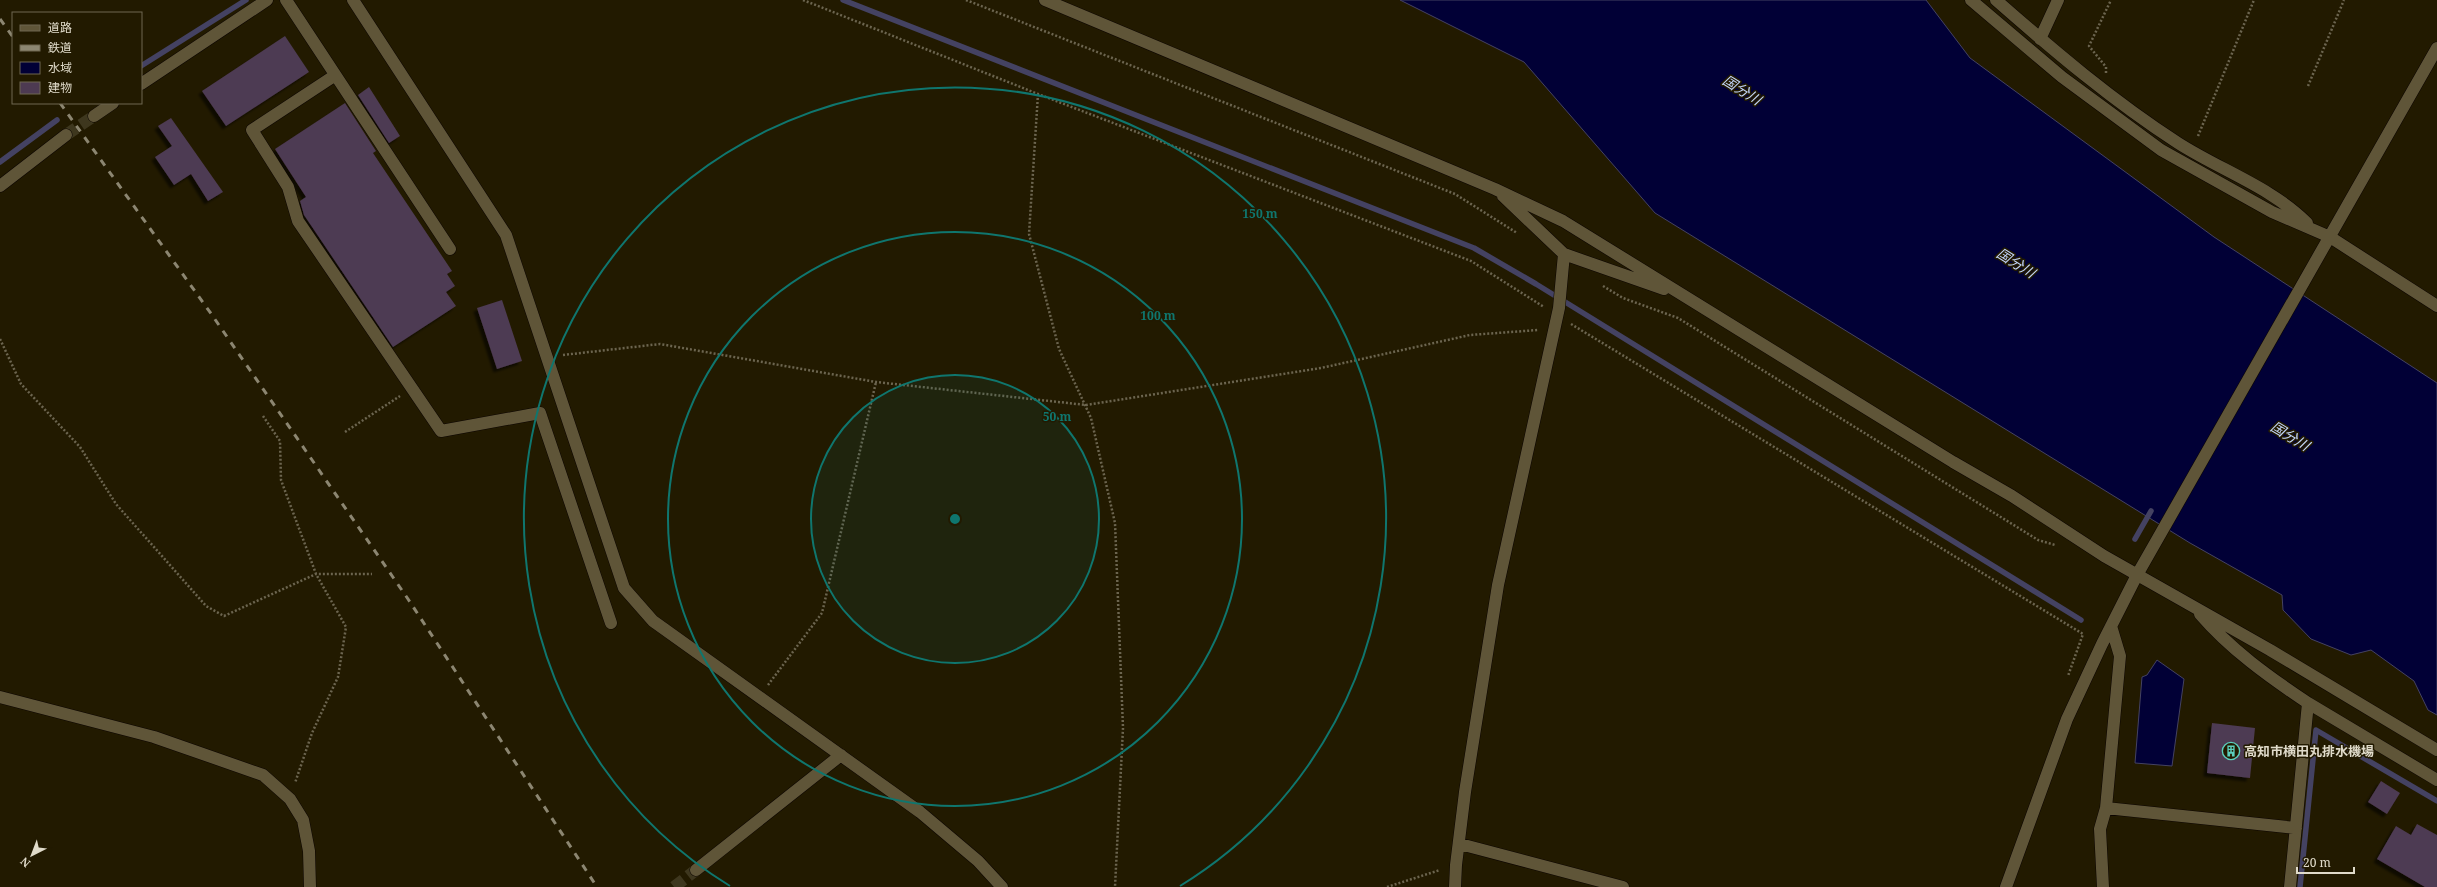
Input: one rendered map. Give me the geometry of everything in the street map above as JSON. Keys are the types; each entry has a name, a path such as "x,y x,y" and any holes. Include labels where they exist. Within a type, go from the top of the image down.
{"street":[{"path":"142,83 267,0"},
{"path":"286,0 334,76 450,249"},
{"path":"354,0 506,235 624,588 653,621 920,812 978,861 1002,887"},
{"path":"1045,0 1495,189 1563,221 1954,462 2000,488 2104,556 2193,606 2437,750"},
{"path":"1970,0 2057,72 2161,150 2272,212 2309,226 2330,236 2437,306"},
{"path":"1996,0 2064,60 2178,142 2291,207 2309,226"},
{"path":"2040,39 2058,0"},
{"path":"2006,887 2067,719 2137,574 2323,251 2330,236 2437,48"},
{"path":"2057,72 2064,60"},
{"path":"334,76 252,130 288,186 298,221 441,431 540,413 611,623"},
{"path":"94,116 112,104"},
{"path":"0,186 66,135"},
{"path":"1495,189 1564,254 1686,297"},
{"path":"1456,887 1456,866 1460,844 1465,792 1498,585 1558,312 1564,254"},
{"path":"2407,286 2437,300"},
{"path":"2193,606 2225,640 2271,678 2308,703 2437,780"},
{"path":"2103,887 2100,829 2106,808 2120,656 2111,626"},
{"path":"0,697 154,737 263,775 290,799 303,820 309,851 310,887"},
{"path":"2290,887 2308,703"},
{"path":"696,870 841,755"},
{"path":"2106,808 2296,828"},
{"path":"1460,844 1623,887"}],"path":[{"path":"803,0 1038,94 1471,261 1558,312 2083,634 2068,677"},
{"path":"966,0 1455,194 1523,237"},
{"path":"2106,90 2106,66 2089,46 2111,0"},
{"path":"2197,138 2254,0"},
{"path":"2308,86 2344,0"},
{"path":"1038,94 1029,234 1058,349 1091,418 1115,523 1123,728 1115,887"},
{"path":"1597,282 1623,298 1678,318 2038,540 2060,546"},
{"path":"546,357 660,344 876,382 1086,405 1321,368 1470,335 1554,329"},
{"path":"0,339 20,384 80,447 116,504 206,606 224,616 316,574 372,574"},
{"path":"759,696 822,613 876,382"},
{"path":"345,432 412,388"},
{"path":"263,416 280,441 281,480 316,574 346,627 338,677 312,733 290,799"},
{"path":"1387,887 1456,866"}],"water":[{"name":"国分川","path":"1400,0 1926,0 1970,58 2214,237 2437,383 2437,715 2428,710 2414,681 2371,650 2351,655 2311,639 2283,610 2282,595 2190,543 1655,213 1524,62"},
{"path":"2157,660 2184,679 2172,766 2135,763 2142,677 2147,675"}],"building":[{"path":"285,36 309,72 226,126 202,91"},
{"path":"369,87 400,136 389,143 358,95"},
{"path":"345,103 376,151 373,153 452,271 447,274 455,286 446,292 456,306 393,347 304,215 300,201 306,197 275,149"},
{"path":"171,118 223,192 208,201 191,174 174,185 155,157 172,146 158,126"},
{"path":"502,300 522,361 497,369 477,308"},
{"name":"高知市横田丸排水機場","path":"2212,723 2255,728 2250,778 2207,773"},
{"path":"2381,781 2400,793 2387,814 2368,802"},
{"path":"2417,824 2437,835 2437,887 2425,887 2377,859 2396,826 2411,835"}],"waterway":[{"path":"142,65 246,0"},
{"path":"843,0 1474,248 1536,284 2081,620"},
{"path":"0,162 57,120"},
{"path":"2135,539 2151,511"},
{"path":"2300,887 2316,730 2437,801"}],"tunnel":[{"path":"66,135 94,116"},
{"path":"674,887 696,870"}],"railway":[{"path":"0,19 12,36"},
{"path":"61,104 212,315 408,599 597,887"}],"place":[{"name":"高知市横田丸排水機場","path":"2231,751"}]}
